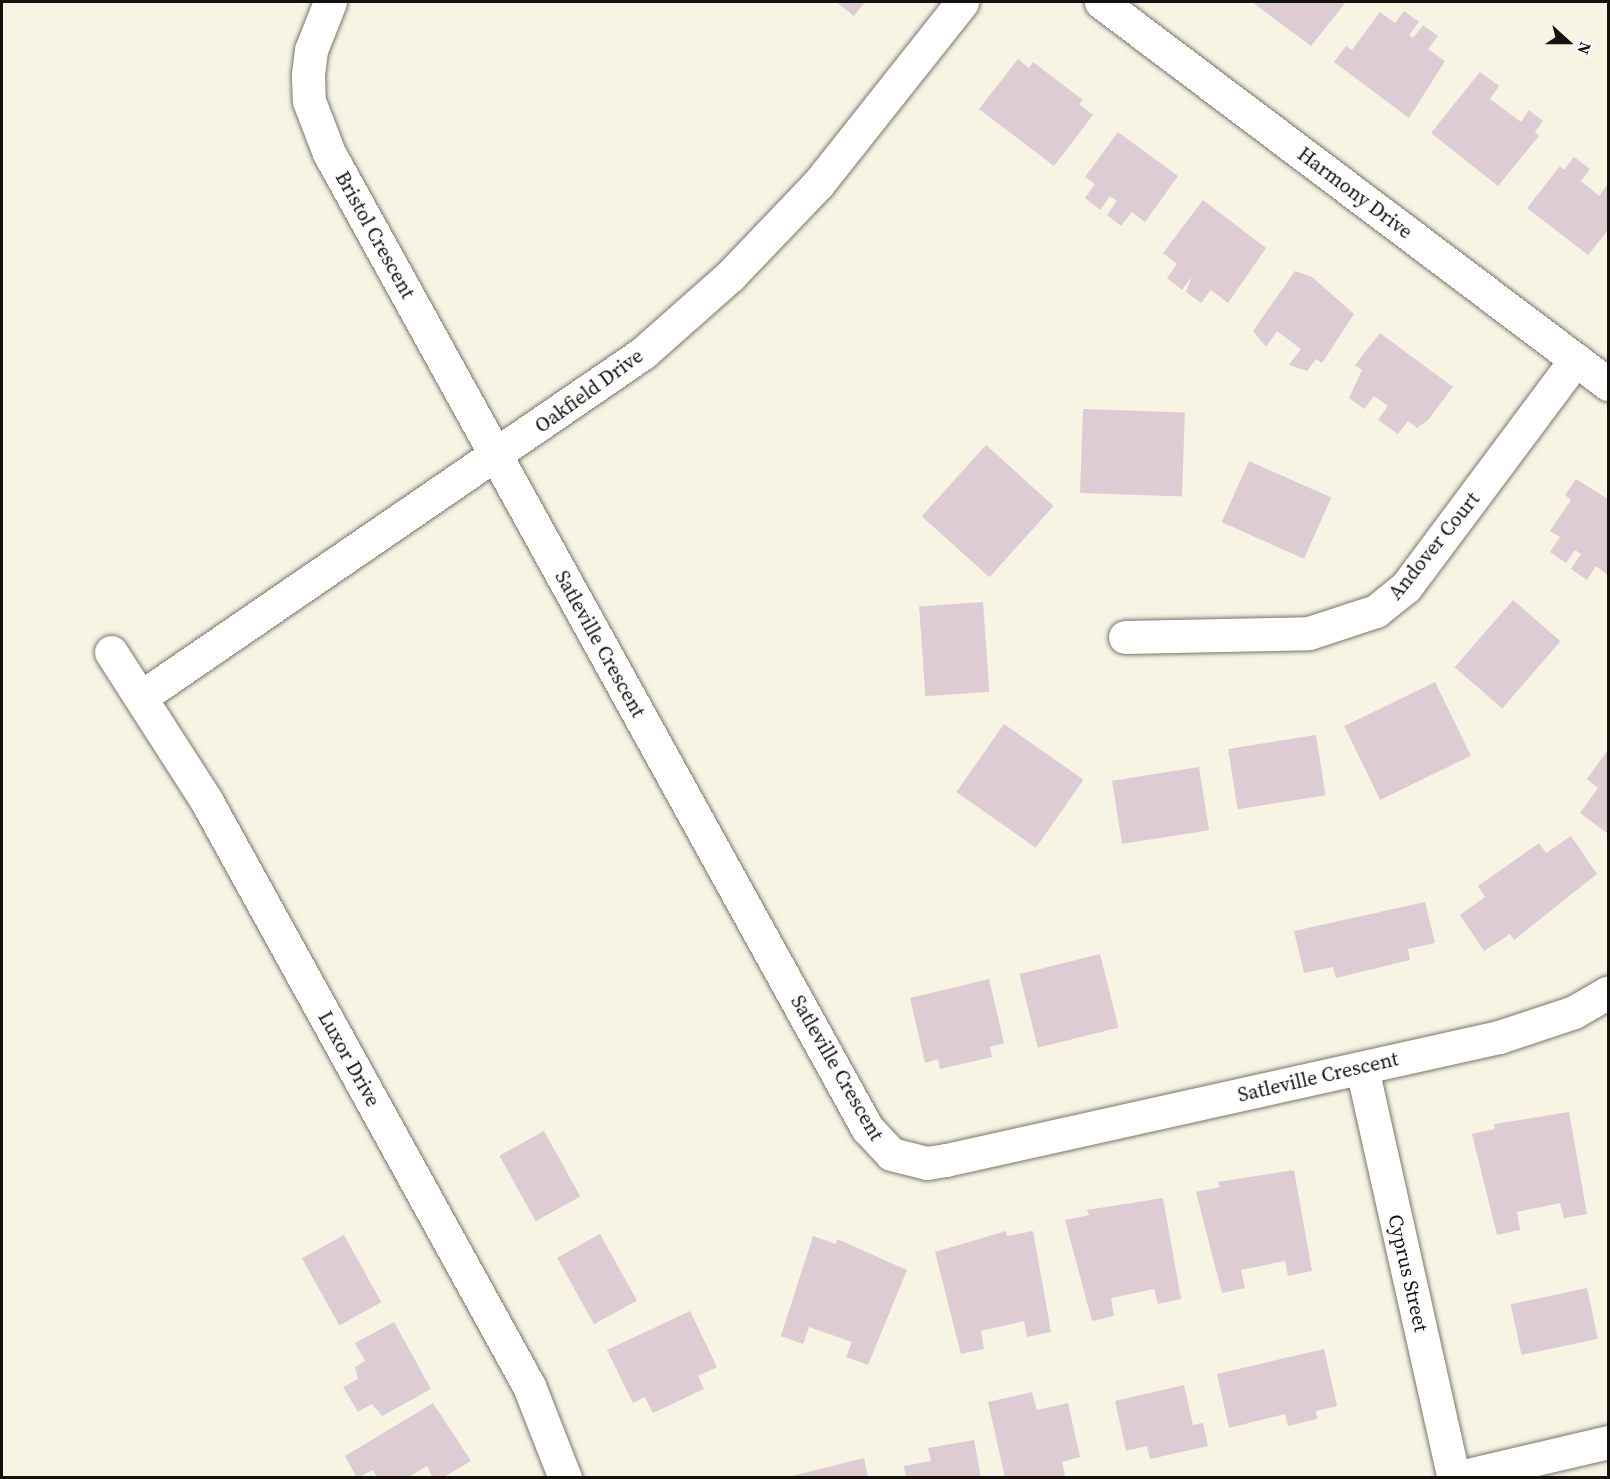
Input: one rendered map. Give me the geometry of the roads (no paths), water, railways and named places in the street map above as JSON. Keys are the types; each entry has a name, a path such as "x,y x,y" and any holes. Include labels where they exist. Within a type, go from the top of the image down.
{"street":[{"name":"Bristol Crescent","path":"330,2 311,50 308,76 317,128 497,456"},
{"name":"Oakfield Drive","path":"141,697 497,456 643,353 730,276 860,137 962,2"},
{"name":"Harmony Drive","path":"1101,2 1608,384"},
{"name":"Andover Court","path":"1125,637 1309,633 1376,611 1406,587 1576,359"},
{"name":"Satleville Crescent","path":"497,456 867,1128 891,1154 927,1163 946,1160 1362,1068 1543,1024 1608,992"},
{"name":"Luxor Drive","path":"111,652 206,800 529,1386 565,1478"},
{"name":"Cyprus Street","path":"1362,1068 1455,1478"},
{"path":"1455,1478 1608,1442"}]}
